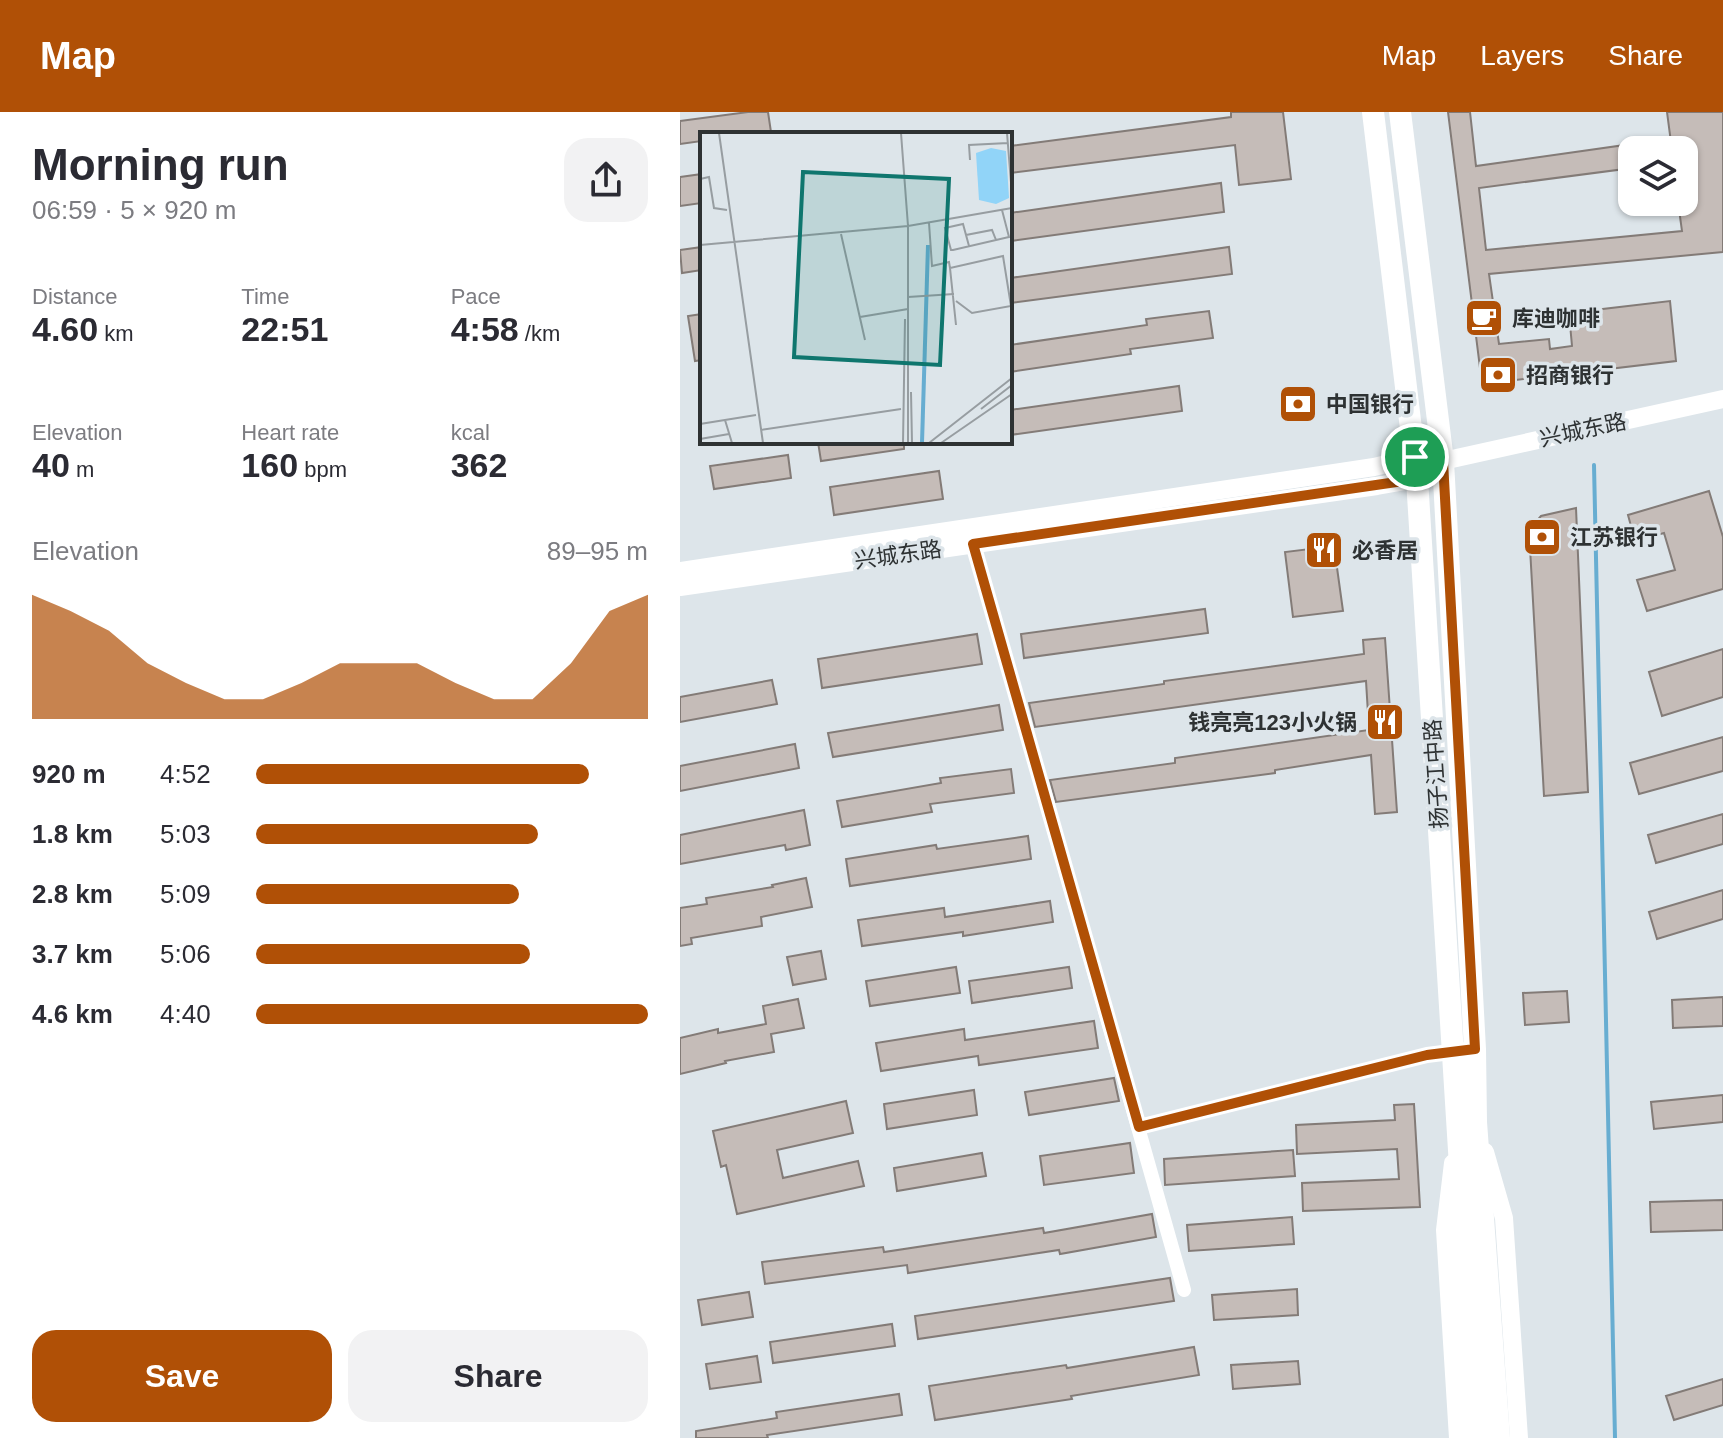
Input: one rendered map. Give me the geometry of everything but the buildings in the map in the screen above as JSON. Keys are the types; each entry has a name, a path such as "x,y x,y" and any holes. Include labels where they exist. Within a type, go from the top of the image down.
{"main road":[{"name":"扬子江中路","path":"1373,112 1416,468 1464,1050"},
{"name":"扬子江中路","path":"1400,112 1443,461 1477,1438"},
{"name":"扬子江中路","path":"1467,1123 1499,1438"}],"street":[{"name":"兴城东路","path":"680,587 973,544 1416,468 1723,399"},
{"name":"兴城东路","path":"680,571 1374,467 1416,468"},
{"path":"973,544 1184,1290"},
{"path":"1139,1127 1464,1050"},
{"path":"1458,1438 1445,1230 1467,1123"},
{"path":"1467,1123 1504,1218 1519,1438"}],"waterway":[{"path":"1594,465 1615,1438"}],"place":[{"name":"库迪咖啡","path":"1484,318"},
{"name":"招商银行","path":"1498,375"},
{"name":"中国银行","path":"1298,404"},
{"name":"江苏银行","path":"1542,537"},
{"name":"必香居","path":"1324,550"},
{"name":"钱亮亮123小火锅","path":"1385,722"}],"route":[{"path":"1415,457 1443,461 1475,1049 1427,1055 1139,1127 973,544 1417,479 1415,457"}]}
